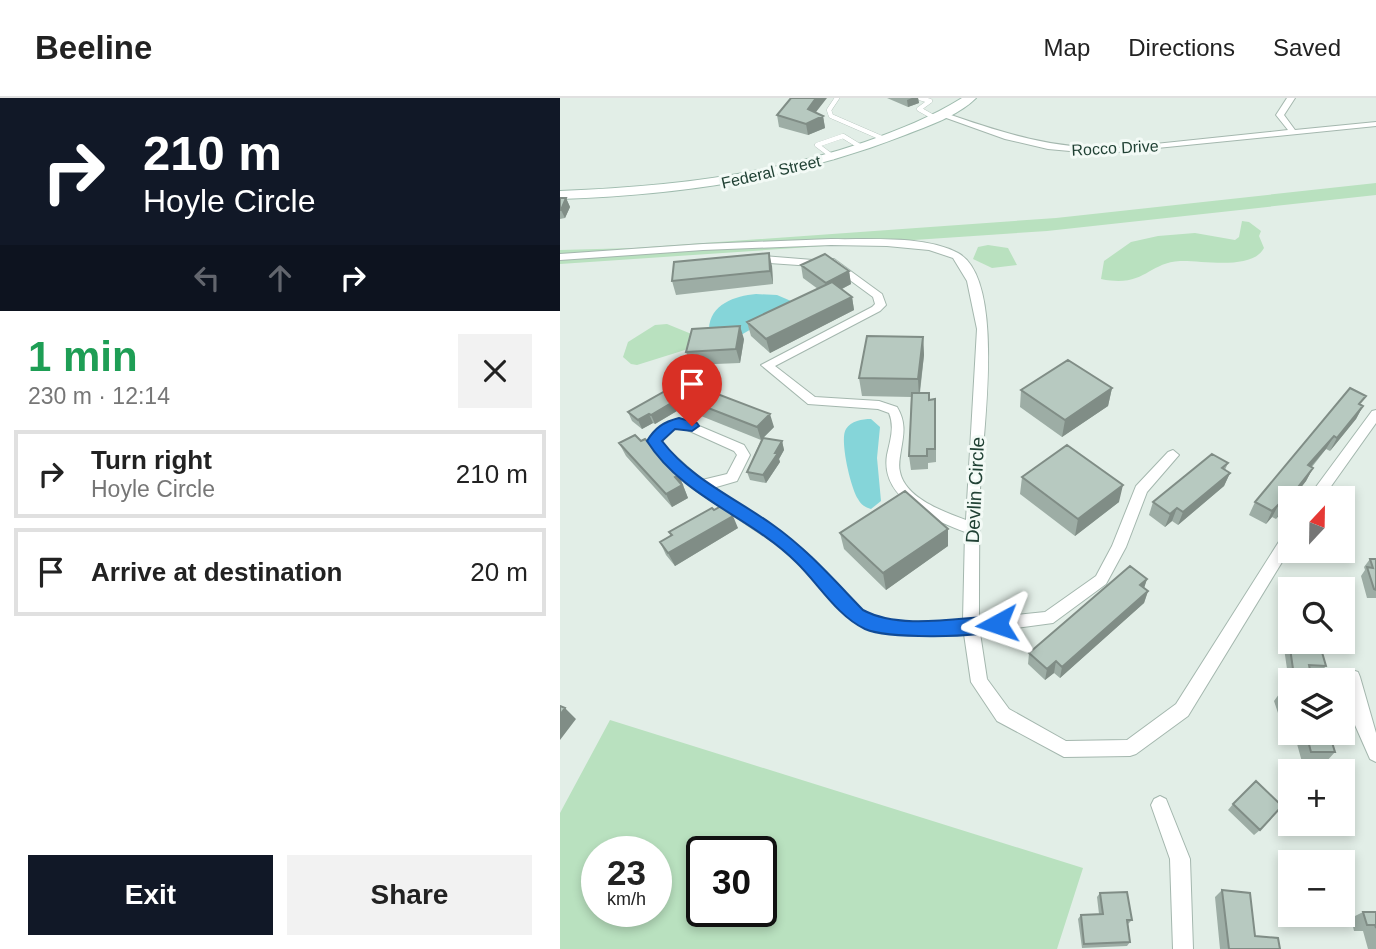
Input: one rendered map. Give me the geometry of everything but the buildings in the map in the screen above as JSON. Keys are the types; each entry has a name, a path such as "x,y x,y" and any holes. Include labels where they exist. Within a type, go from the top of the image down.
{"street":[{"name":"Federal Street","path":"560,195 635,193 707,186 767,175 833,157 884,139 939,116 971,98"},
{"path":"1291,98 1280,115 1281,121 1293,132"},
{"name":"Rocco Drive","path":"939,116 1028,144 1075,152 1376,124"},
{"name":"Devlin Circle","path":"560,257 886,241 936,247 956,256 979,300 984,329 971,528 971,627 979,682 1003,715 1064,749 1130,748 1182,710 1278,555"},
{"path":"741,260 776,258 814,264 836,257 838,242"},
{"path":"830,261 878,296 881,305 767,365 812,401 879,405 893,410 898,419 892,469 896,480 925,506 941,516 971,528"},
{"path":"1323,486 1376,414"},
{"path":"700,485 732,478 744,454 736,446 685,424 665,428 656,437 657,447 700,485 792,549 857,615 871,623 907,628 971,627 1048,618 1101,580 1119,547 1141,490 1173,455"},
{"path":"1355,689 1364,725 1376,753"},
{"path":"1160,805 1180,859 1183,949"}],"lane":[{"path":"837,98 829,110 831,116 884,139"},
{"path":"920,98 930,102 919,109 939,116"},
{"path":"833,157 817,145 844,136 861,147"}],"green space":[{"path":"1376,183 1376,195 1047,231 560,264 560,250 634,248 1056,218"},
{"path":"1242,221 1249,222 1261,231 1259,236 1264,248 1249,260 1225,263 1180,261 1160,266 1137,278 1116,281 1101,279 1104,261 1131,242 1158,236 1195,233 1235,240 1239,237"},
{"path":"988,245 1008,248 1017,265 992,268 973,259 978,247"},
{"path":"667,324 694,335 685,350 637,365 631,364 623,357 628,342 655,325"},
{"path":"610,720 1083,868 1057,949 560,949 560,813"}],"water":[{"path":"756,294 777,295 791,301 792,305 741,335 709,329 710,320 719,307 732,299"},
{"path":"871,419 880,427 877,458 881,501 871,509 865,507 855,494 849,475 844,434 851,424"}],"route":[{"path":"692,426 679,423 671,425 659,433 654,441 665,456 705,490 767,529 801,556 857,615 871,623 887,627 933,629 997,624"}]}
